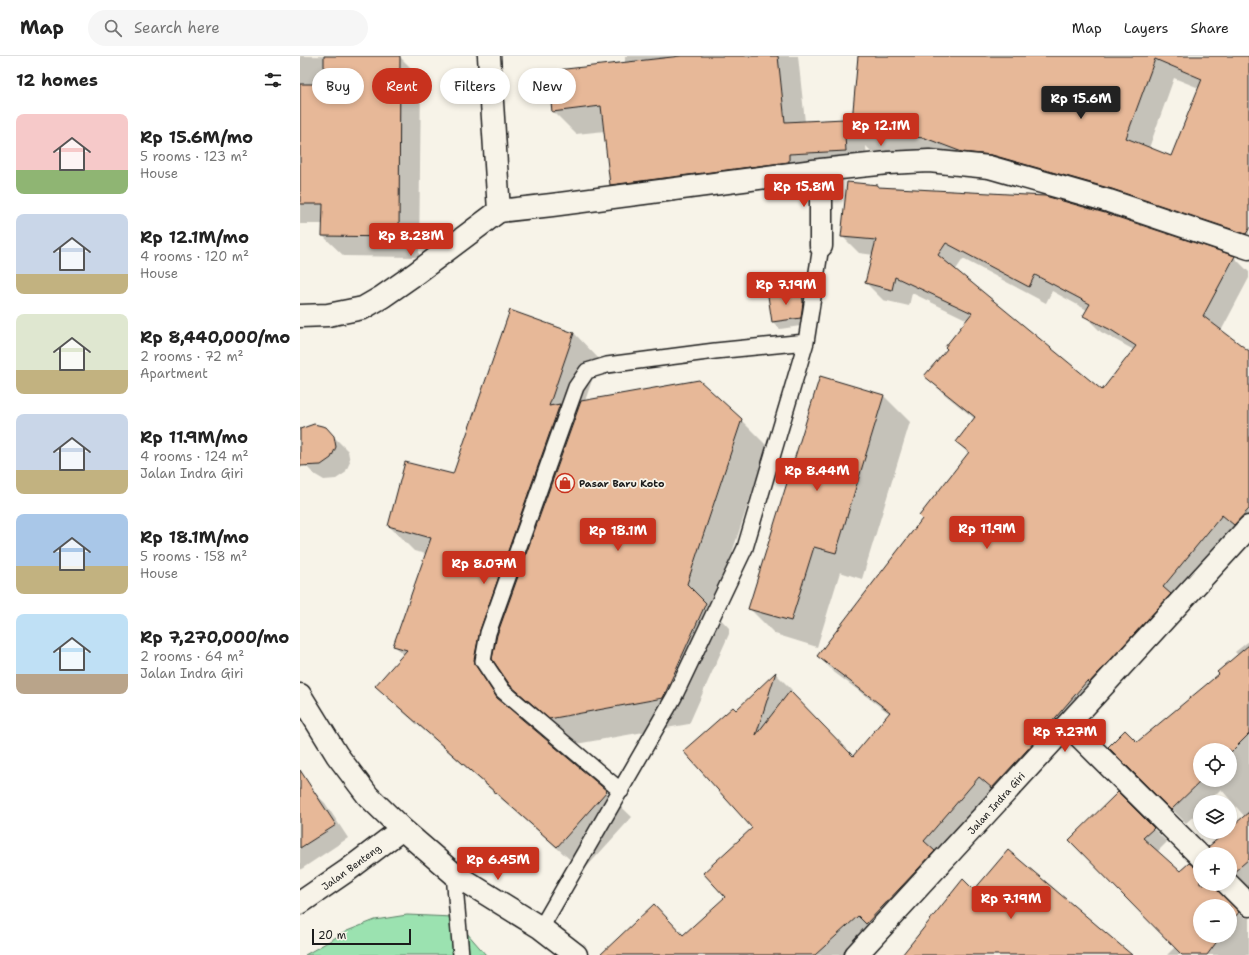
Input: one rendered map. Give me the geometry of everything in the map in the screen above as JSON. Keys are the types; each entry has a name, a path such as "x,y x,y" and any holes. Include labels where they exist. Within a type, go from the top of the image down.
{"street":[{"path":"489,56 499,211"},
{"path":"300,316 328,315 363,308 415,274 499,211 821,170 888,163 929,161 989,167 1109,201 1249,248"},
{"path":"820,246 821,170"},
{"name":"Jalan Indra Giri","path":"856,955 1249,527"},
{"path":"300,695 336,754 368,796 402,829 454,874 541,928 576,955"},
{"path":"1068,725 1193,849"},
{"name":"Jalan Benteng","path":"300,903 348,870 402,829"},
{"path":"1235,891 1249,905"}],"lane":[{"path":"541,928 674,697 745,548 806,342 820,246"},
{"path":"621,791 503,691 484,661 488,633 576,387 587,371 608,364 806,342"},
{"path":"454,874 461,955"}],"green space":[{"path":"407,915 453,917 486,955 305,955 347,931 375,920"}],"building":[{"path":"324,56 400,56 400,68 372,68 372,104 400,104 399,237 322,236 323,204 300,204 300,84 312,84 312,104 364,104 364,68 324,68"},
{"path":"681,56 778,56 785,122 844,119 846,151 789,154 789,162 610,185 601,106 552,112 551,104 576,104 576,68 575,68"},
{"path":"858,56 1249,56 1249,229 1246,234 1112,189 992,155 962,152 925,138 851,132","holes":["1155,59 1202,79 1171,156 1126,138"]},
{"path":"847,182 878,185 878,187 1045,196 1105,213 1235,256 1203,316 1249,351 1249,509 1234,525 1222,515 1163,587 1171,594 1089,683 1087,681 1038,738 992,788 979,777 924,841 935,851 866,924 858,916 815,955 600,955 654,904 683,935 725,897 703,873 752,828 683,751 733,707 736,710 776,672 756,735 790,691 853,756 890,712 817,656 922,519 919,516 969,452 956,442 975,417 924,376 947,349 945,347 972,313 895,277 892,290 865,283 876,240 841,237","holes":["946,243 1029,287 1035,275 1090,304 1083,316 1111,330 1136,346 1102,390 938,255"]},
{"path":"802,291 803,302 801,318 772,322 768,296"},
{"path":"510,310 574,333 549,406 560,404 480,630 474,660 476,666 497,698 607,791 557,847 375,686 407,650 393,646 431,538 388,526 405,462 453,474"},
{"path":"820,376 884,395 836,553 814,547 791,621 748,609"},
{"path":"699,380 742,419 687,584 706,603 663,698 549,719 510,685 492,659 497,635 581,401"},
{"path":"314,424 326,427 334,436 336,447 331,458 321,465 300,466 300,429"},
{"path":"1249,645 1249,734 1237,746 1237,743 1193,743 1193,787 1195,787 1171,810 1108,747 1125,730 1137,742 1219,674 1217,672"},
{"path":"300,770 336,825 300,848"},
{"path":"1118,792 1154,828 1143,838 1180,871 1189,863 1193,866 1193,891 1218,891 1226,899 1193,899 1193,943 1216,943 1207,955 1182,955 1069,840"},
{"path":"1249,812 1249,859 1237,870 1237,847 1208,847 1218,839 1237,839 1237,822"},
{"path":"1008,850 1132,955 902,955 963,879 974,890"}],"place":[{"name":"Pasar Baru Koto","path":"565,483"}]}
